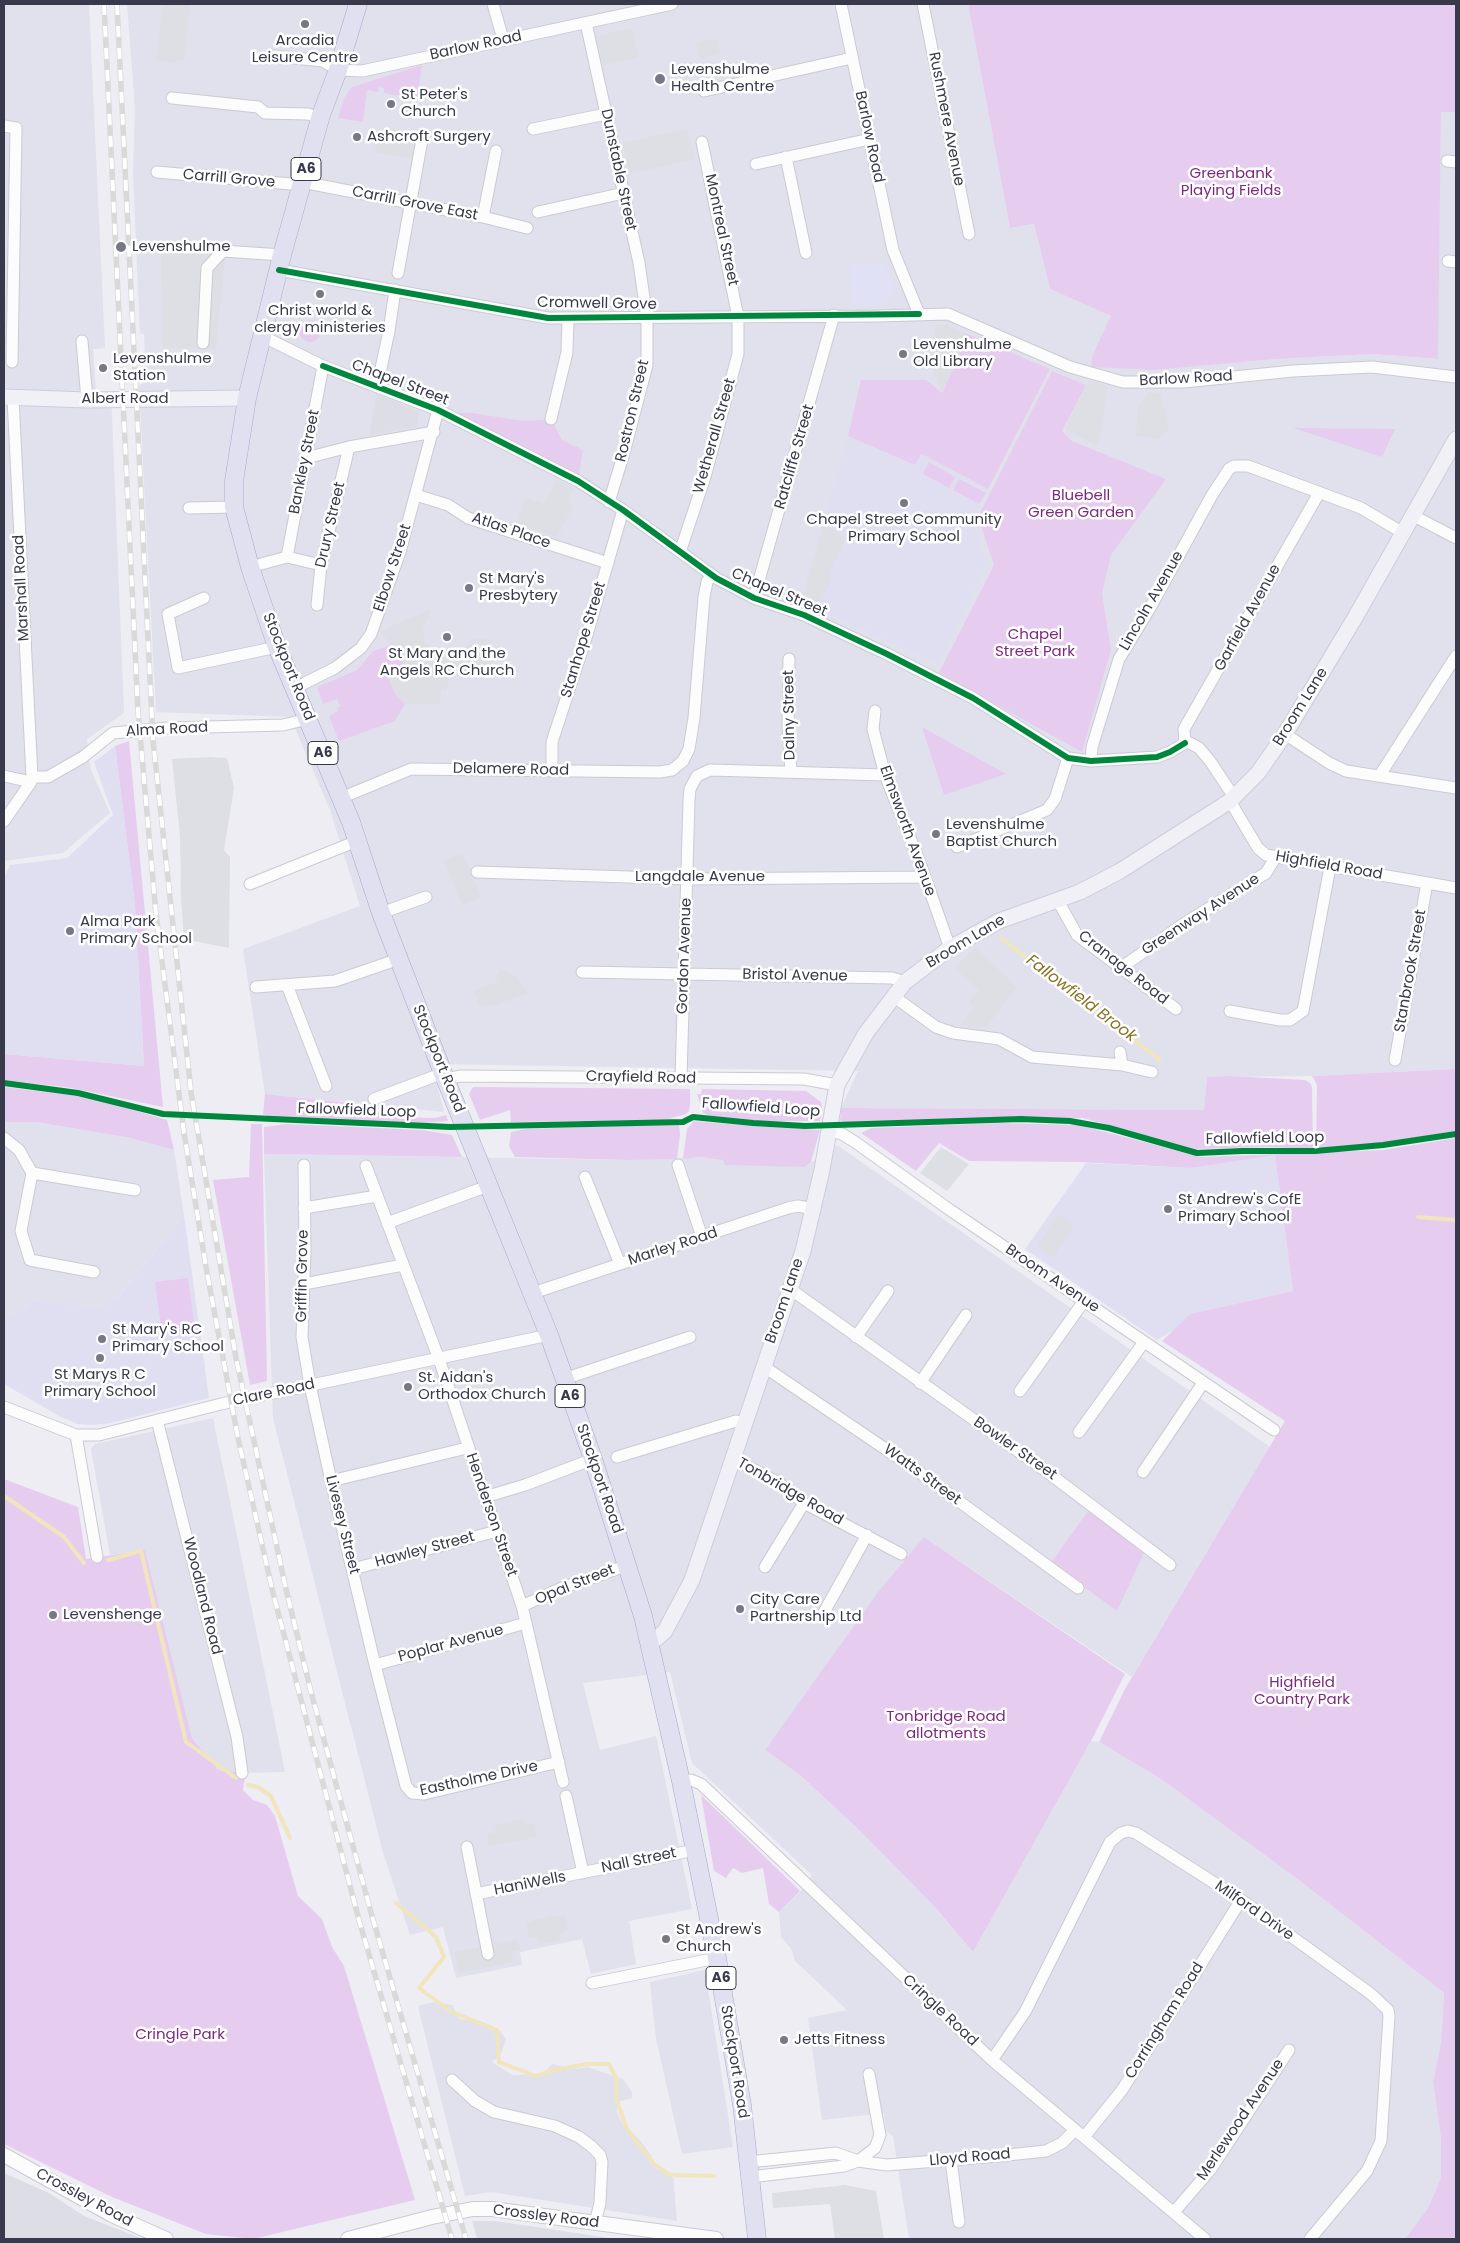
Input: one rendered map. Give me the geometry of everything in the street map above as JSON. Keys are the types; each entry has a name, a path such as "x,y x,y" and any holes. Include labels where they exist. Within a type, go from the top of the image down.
{"highway":[{"name":"Stockport Road","path":"355,4 338,70 320,118 280,263 247,398 234,481 234,507 250,566 277,647 341,798 381,913 444,1076 533,1293 593,1459 628,1565 650,1641 717,1958 742,2105 757,2239"}],"main road":[{"name":"Albert Road","path":"8,398 87,400 247,398"},
{"name":"Broom Lane","path":"650,1641 656,1639 665,1631 686,1594 790,1289 814,1208 837,1084 866,1033 905,982 950,948 998,921 1087,889 1120,871 1232,799 1258,773 1285,734 1414,516 1456,439"}],"street":[{"path":"492,4 503,40"},
{"name":"Barlow Road","path":"338,70 362,71 667,4"},
{"name":"Barlow Road","path":"841,4 893,250 919,314 948,314 1070,367 1123,382 1184,382 1293,370 1372,367 1456,377"},
{"name":"Rushmere Avenue","path":"923,4 969,234"},
{"name":"Dunstable Street","path":"586,23 639,263 647,318"},
{"path":"275,56 323,61 338,70"},
{"path":"704,91 852,58"},
{"path":"172,98 258,107 265,113 308,114 320,118"},
{"path":"533,129 606,114"},
{"path":"4,126 16,128 9,256 12,362"},
{"path":"398,273 423,134"},
{"path":"756,164 870,139"},
{"name":"Montreal Street","path":"702,142 738,317"},
{"path":"483,217 496,151"},
{"path":"786,157 806,253"},
{"name":"Carrill Grove","path":"157,172 302,183"},
{"name":"Carrill Grove East","path":"302,183 410,202 527,228"},
{"path":"538,212 624,193"},
{"name":"Cromwell Grove","path":"203,343 207,268 223,251 395,290 535,316 568,319 919,314"},
{"path":"377,387 389,331 395,290"},
{"name":"Ratcliffe Street","path":"754,598 834,315"},
{"name":"Wetherall Street","path":"680,552 705,477 738,354 738,317"},
{"name":"Rostron Street","path":"609,502 624,454 647,365 647,318"},
{"path":"551,420 567,352 568,319"},
{"name":"Chapel Street","path":"262,336 323,366 438,410 578,481 623,510 711,575 754,598 804,615 973,698 1068,758 1091,761 1157,757 1185,744"},
{"path":"82,341 87,400"},
{"name":"Bankley Street","path":"287,557 323,366"},
{"name":"Marshall Road","path":"8,398 32,780"},
{"name":"Elbow Street","path":"295,688 335,668 361,648 371,634 400,552 434,432 438,410"},
{"path":"306,458 349,447 434,432"},
{"name":"Drury Street","path":"317,605 321,565 349,447"},
{"name":"Lincoln Avenue","path":"1091,761 1092,747 1119,659 1226,473 1234,466 1248,466 1319,493"},
{"path":"1319,493 1361,508 1403,533"},
{"name":"Garfield Avenue","path":"1185,744 1184,729 1319,493"},
{"name":"Atlas Place","path":"416,495 448,506 468,518 608,563"},
{"path":"189,508 234,507"},
{"name":"Stanhope Street","path":"552,771 552,742 623,510"},
{"path":"1414,516 1456,538"},
{"path":"250,566 287,557 321,565"},
{"name":"Delamere Road","path":"341,798 411,769 660,772 672,770 682,761 689,749 692,734 704,597 707,582 711,575"},
{"path":"204,598 168,614 178,668 277,647"},
{"path":"1380,775 1456,656"},
{"name":"Dalny Street","path":"789,659 788,725 791,772"},
{"name":"Elmsworth Avenue","path":"875,711 873,729 885,775 919,860 950,948"},
{"name":"Alma Road","path":"32,780 48,777 83,757 113,733 168,728 283,725 308,720"},
{"path":"1285,734 1329,763 1346,771 1456,788"},
{"path":"1185,744 1195,745 1199,748 1232,799"},
{"path":"1157,757 1158,769"},
{"path":"956,847 1047,810 1055,799 1068,758"},
{"name":"Gordon Avenue","path":"681,1078 690,789 698,776 710,770 791,772"},
{"path":"791,772 885,775"},
{"path":"4,776 32,780 4,821"},
{"name":"Highfield Road","path":"1232,799 1258,848 1266,855 1456,888"},
{"path":"250,884 357,841"},
{"name":"Greenway Avenue","path":"1122,967 1185,923 1266,873 1275,858"},
{"path":"1230,1011 1247,1009 1280,1020 1290,1020 1303,1011 1330,867"},
{"name":"Langdale Avenue","path":"476,872 688,879 924,877"},
{"name":"Stanbrook Street","path":"1395,1060 1427,883"},
{"path":"381,913 426,897"},
{"name":"Cranage Road","path":"1057,899 1076,936 1122,967 1176,1010"},
{"path":"256,987 335,981 399,959"},
{"name":"Bristol Avenue","path":"582,972 892,978 905,982"},
{"path":"288,985 326,1086"},
{"path":"893,996 926,1021 944,1031 998,1039 1032,1057 1122,1065 1152,1072"},
{"path":"1120,1052 1122,1065"},
{"name":"Crayfield Road","path":"374,1099 444,1076 804,1079 837,1084"},
{"name":"Broom Avenue","path":"828,1136 847,1137 876,1156 1203,1383 1274,1430"},
{"path":"4,1138 19,1150 32,1173 21,1231 30,1260 94,1272"},
{"name":"Griffin Grove","path":"304,1165 302,1337 310,1385"},
{"path":"678,1165 702,1237"},
{"name":"Henderson Street","path":"366,1166 439,1359 522,1606 563,1782"},
{"path":"32,1173 135,1190"},
{"path":"585,1176 620,1264"},
{"path":"387,1223 488,1186"},
{"path":"304,1208 377,1196"},
{"name":"Marley Road","path":"533,1293 788,1208 798,1206 814,1208"},
{"path":"304,1284 403,1265"},
{"name":"Bowler Street","path":"790,1289 1046,1471 1170,1565"},
{"path":"856,1337 888,1291"},
{"path":"1020,1391 1084,1301"},
{"path":"920,1383 966,1314"},
{"name":"Clare Road","path":"4,1407 76,1435 98,1435 310,1385 549,1335"},
{"path":"564,1379 690,1337"},
{"path":"1079,1432 1144,1342"},
{"name":"Watts Street","path":"763,1366 912,1467 1078,1588"},
{"path":"1143,1472 1203,1383"},
{"name":"Livesey Street","path":"310,1385 375,1665"},
{"name":"Woodland Road","path":"157,1420 237,1737 242,1773"},
{"path":"617,1457 736,1421 744,1423"},
{"path":"76,1435 97,1557"},
{"path":"331,1481 468,1448"},
{"name":"Tonbridge Road","path":"732,1458 778,1483 804,1503 901,1554"},
{"path":"485,1496 525,1485 593,1459"},
{"path":"765,1567 804,1503"},
{"name":"Hawley Street","path":"353,1569 496,1531"},
{"path":"823,1614 867,1535"},
{"name":"Opal Street","path":"522,1606 562,1588 628,1565"},
{"name":"Poplar Avenue","path":"375,1665 526,1623"},
{"name":"Eastholme Drive","path":"375,1665 406,1786 412,1793 424,1794 559,1762"},
{"name":"Cringle Road","path":"681,1781 691,1780 701,1784 992,2060 1205,2239"},
{"path":"566,1796 583,1873"},
{"name":"Milford Drive","path":"992,2060 1025,2012 1110,1842 1114,1837 1128,1832 1136,1833 1241,1900 1371,1994 1388,2010 1381,2142 1367,2171 1310,2239"},
{"path":"467,1847 488,1954"},
{"name":"Nall Street","path":"583,1873 694,1850"},
{"name":"HaniWells","path":"476,1894 583,1873"},
{"name":"Corringham Road","path":"1079,2134 1122,2090 1241,1900"},
{"path":"592,1983 717,1958"},
{"name":"Merlewood Avenue","path":"1174,2212 1211,2169 1289,2050"},
{"path":"858,2161 874,2148 879,2139 869,2074"},
{"path":"452,2080 475,2101 494,2112 554,2126 579,2137 600,2155 602,2162 600,2203 595,2223"},
{"name":"Lloyd Road","path":"749,2169 836,2153 858,2161 888,2165 1046,2151 1079,2134"},
{"name":"Crossley Road","path":"4,2155 112,2215 166,2239"},
{"path":"951,2160 959,2222"},
{"name":"Crossley Road","path":"348,2239 432,2217 473,2209 519,2212 716,2239"}],"shaded area":[{"path":"4,4 89,4 105,348 93,349 96,392 111,392 124,713 87,739 91,770 110,813 63,853 4,861"},
{"path":"127,4 968,4 1010,228 1034,224 1050,289 1112,316 1092,356 1092,367 1372,354 1437,359 1441,111 1456,112 1456,1069 1311,1076 1207,1077 1204,1110 841,1108 858,1071 432,1064 444,1112 265,1094 243,949 360,906 330,810 290,717 156,712 139,386 146,380 144,334 140,334 133,173 135,109"},
{"path":"163,4 190,4 184,61 176,60 175,63 156,61"},
{"path":"632,28 638,58 603,65 596,36"},
{"path":"716,39 720,54 700,59 696,43"},
{"path":"384,127 417,133 412,158 374,153"},
{"path":"687,129 695,159 629,174 622,143"},
{"path":"161,246 217,250 225,259 216,349 163,348"},
{"path":"883,264 895,284 893,297 885,304 851,305 850,265"},
{"path":"936,324 946,324 965,333 957,361 941,393 930,362"},
{"name":"Chapel Street Community Primary School","path":"965,333 1050,369 973,518 986,565 938,664 800,601 848,436 861,380 926,380 942,393 957,361"},
{"path":"1089,380 1108,387 1098,446 1065,429"},
{"path":"1148,392 1160,394 1169,429 1158,439 1136,436 1138,407"},
{"path":"377,394 419,412 417,427 369,435"},
{"path":"556,480 574,488 568,502 573,506 557,537 517,524 525,498 544,504"},
{"path":"824,524 846,538 829,573 831,582 819,604 803,597"},
{"path":"432,609 423,628 425,643 448,662 455,659 472,639 489,639 492,672 449,669 447,690 441,690 440,704 405,704 395,694 387,676 404,662 380,631"},
{"name":"Alma Park Primary School","path":"115,746 135,905 144,1066 4,1054 4,878 10,865 67,858 113,815 94,762"},
{"path":"227,758 234,788 224,850 230,857 229,948 184,939 180,836 172,759"},
{"path":"463,854 481,897 462,905 444,860"},
{"path":"975,948 1017,987 986,1027 961,1025 974,1008 969,1002 979,990 955,968"},
{"path":"501,969 516,976 528,993 493,1006 492,1004 480,1007 474,991 495,983"},
{"path":"4,1122 37,1122 130,1138 174,1150 184,1215 116,1299 114,1298 104,1311 35,1300 4,1319"},
{"path":"837,1145 1270,1447 1132,1677 924,1537 765,1750 801,1776 856,1827 934,1906 973,1952 1091,1741 1099,1742 1161,1779 1300,1881 1444,1993 1441,2042 1433,2082 1441,2139 1441,2177 1428,2208 1405,2239 909,2239 893,2136 886,2131 884,2113 822,2120 808,2018 847,2010 795,1961 792,1950 781,1937 779,1912 800,1892 812,1875 692,1763 670,1672 583,1683 600,1750 656,1736 692,1909 629,1921 636,1964 591,1974 582,1939 520,1952 522,1965 456,1978 443,1927 410,1935 382,1849 273,1418 264,1154 627,1160 700,1157 805,1167"},
{"path":"941,1147 969,1164 947,1191 920,1173"},
{"name":"St Andrew's CofE Primary School","path":"1275,1154 1293,1291 1190,1314 1175,1329 1157,1340 1025,1249 1086,1163 1191,1168"},
{"name":"St Mary's RC Primary School","path":"184,1215 209,1398 111,1423 78,1424 59,1416 4,1384 4,1319 35,1300 104,1310 115,1297 117,1298"},
{"path":"1058,1215 1074,1225 1054,1257 1037,1246"},
{"path":"213,1418 285,1772 242,1773 218,1770 192,1738 145,1550 110,1555 91,1449 95,1444"},
{"path":"523,1819 524,1825 534,1823 537,1837 489,1846 487,1834 496,1832 495,1825"},
{"path":"565,1915 569,1930 560,1933 561,1940 539,1944 538,1937 529,1938 526,1923 550,1916"},
{"path":"518,1940 520,1950 511,1952 514,1962 459,1973 455,1952"},
{"path":"705,1970 733,2147 682,2154 656,2039 650,1982"},
{"path":"434,2002 452,2005 460,2019 480,2021 498,2029 506,2039 501,2054 492,2062 512,2075 543,2074 552,2064 576,2069 587,2067 623,2079 632,2092 632,2098 617,2102 617,2112 623,2125 639,2139 651,2155 656,2169 673,2173 677,2221 491,2192 465,2196 418,2006"},
{"path":"4,2173 49,2193 84,2216 143,2239 4,2239"},
{"path":"845,2185 876,2191 884,2239 835,2239 830,2204 773,2208 772,2193"},
{"path":"472,2221 495,2221 616,2239 477,2239"}],"green space":[{"name":"Greenbank Playing Fields","path":"968,4 1456,4 1456,112 1441,112 1438,359 1372,354 1274,359 1154,370 1091,367 1092,356 1111,316 1050,289 1034,224 1010,228"},
{"path":"422,65 417,99 384,93 384,88 379,87 378,92 367,90 363,122 338,118 344,98 352,87"},
{"path":"310,320 318,323 321,331 318,339 310,342 302,339 299,331 302,323"},
{"path":"965,333 1050,369 988,489 924,455 921,454 915,465 848,436 861,380 926,380 942,393 957,361"},
{"name":"Chapel Street Park","path":"1052,371 1086,385 1062,431 1072,441 1166,479 1111,555 1102,593 1111,650 1082,752 939,673 994,565 978,517"},
{"path":"445,413 472,413 524,421 551,419 562,440 583,450 578,481"},
{"path":"1293,428 1395,429 1382,457"},
{"path":"929,462 955,477 949,488 923,474"},
{"path":"959,479 986,493 979,504 953,490"},
{"path":"391,645 404,662 395,694 405,704 395,721 339,741 329,716 338,711 337,708 340,706 337,699 323,704 317,687 357,670 373,651"},
{"path":"922,727 1006,774 944,795"},
{"path":"129,741 163,1107 72,1088 4,1080 4,1054 144,1066 135,905 115,746"},
{"path":"1456,1069 1456,1131 1380,1143 1316,1148 1317,1086 1314,1078 1311,1076"},
{"path":"1230,1076 1305,1080 1310,1083 1312,1087 1313,1149 1265,1147 1195,1149 1083,1118 933,1119 847,1124 840,1120 841,1108 1204,1110 1207,1077"},
{"path":"4,1087 72,1095 117,1105 167,1120 174,1150 130,1138 37,1122 4,1122"},
{"path":"473,1087 690,1089 690,1104 689,1111 686,1114 665,1120 511,1122 510,1110 480,1120 469,1094"},
{"path":"702,1089 806,1091 821,1102 820,1121 747,1121 715,1118 703,1113 697,1094 701,1094"},
{"path":"265,1094 369,1105 385,1117 435,1118 446,1115 448,1121 423,1123 273,1118 263,1114"},
{"path":"694,1121 820,1130 811,1162 805,1167 725,1165 723,1160 700,1157 683,1159 687,1129"},
{"name":"Highfield Country Park","path":"999,1123 1079,1125 1201,1157 1384,1150 1456,1138 1456,2239 1405,2239 1428,2208 1441,2177 1441,2139 1433,2082 1441,2042 1444,1993 1300,1881 1161,1779 1099,1742 1125,1689 1285,1421 1162,1341 1190,1314 1293,1291 1275,1155 1191,1168 1081,1162 969,1161 939,1143 916,1171 861,1133 871,1128"},
{"path":"251,1124 262,1124 267,1381 250,1385 213,1180 249,1177"},
{"path":"287,1124 423,1130 452,1135 462,1157 264,1154 264,1127"},
{"path":"677,1124 680,1134 677,1159 627,1160 515,1157 509,1146 511,1132 526,1129"},
{"path":"188,1278 195,1329 162,1334 155,1282"},
{"name":"Cringle Park","path":"4,1479 78,1507 86,1559 145,1550 192,1738 218,1770 242,1773 245,1777 243,1790 253,1800 267,1805 275,1816 298,1896 322,1919 332,1947 344,1966 415,2200 253,2239 206,2234 112,2197 4,2144"},
{"path":"1088,1511 1144,1553 1117,1611 1051,1563"},
{"name":"Tonbridge Road allotments","path":"924,1537 1125,1674 1091,1741 973,1952 934,1906 856,1827 801,1776 765,1750 879,1591"},
{"path":"701,1795 800,1891 779,1912 769,1904 763,1868 742,1873 733,1868 726,1878 714,1871"}],"waterway":[{"name":"Fallowfield Brook","path":"1002,939 1160,1060"},
{"path":"1418,1217 1456,1220"},
{"path":"4,1496 64,1537 84,1563"},
{"path":"108,1560 141,1551 186,1742 236,1778"},
{"path":"248,1785 258,1787 271,1796 290,1838"},
{"path":"396,1903 436,1937 444,1957 419,1988 450,2011 497,2030 499,2062 536,2076 554,2070 587,2064 609,2064 617,2080 616,2098 627,2129 655,2165 670,2175 714,2176"}],"railway":[{"path":"104,4 138,712 156,914 184,1133 206,1267 238,1438 273,1593 359,1920 452,2239"},
{"path":"117,4 153,740 191,1092 236,1358 286,1589 311,1692 372,1916 466,2239"}],"cycle path":[{"path":"279,270 548,318 919,314"},
{"path":"323,366 438,410 578,481 623,510 716,578 754,598 804,615 887,654 973,698 1068,758 1091,761 1157,757 1185,743"},
{"name":"Fallowfield Loop","path":"4,1083 78,1093 163,1114 450,1127 683,1122 693,1117 805,1126 1021,1119 1070,1121 1109,1128 1197,1153 1315,1151 1383,1145 1456,1134"}],"place":[{"name":"Arcadia Leisure Centre","path":"305,24"},
{"name":"Levenshulme Health Centre","path":"660,79"},
{"name":"St Peter's Church","path":"391,104"},
{"name":"Ashcroft Surgery","path":"357,137"},
{"name":"Levenshulme","path":"121,247"},
{"name":"Christ world & clergy ministeries","path":"320,294"},
{"name":"Levenshulme Old Library","path":"903,354"},
{"name":"Levenshulme Station","path":"103,368"},
{"name":"Chapel Street Community Primary School","path":"904,503"},
{"name":"St Mary's Presbytery","path":"469,588"},
{"name":"St Mary and the Angels RC Church","path":"447,637"},
{"name":"Levenshulme Baptist Church","path":"936,834"},
{"name":"Alma Park Primary School","path":"70,931"},
{"name":"St Andrew's CofE Primary School","path":"1168,1209"},
{"name":"St Mary's RC Primary School","path":"102,1339"},
{"name":"St Marys R C Primary School","path":"100,1358"},
{"name":"St. Aidan's Orthodox Church","path":"408,1387"},
{"name":"City Care Partnership Ltd","path":"740,1609"},
{"name":"Levenshenge","path":"53,1615"},
{"name":"St Andrew's Church","path":"666,1939"},
{"name":"Jetts Fitness","path":"784,2040"}],"park label":[{"name":"Bluebell Green Garden","path":"1081,504"}]}
